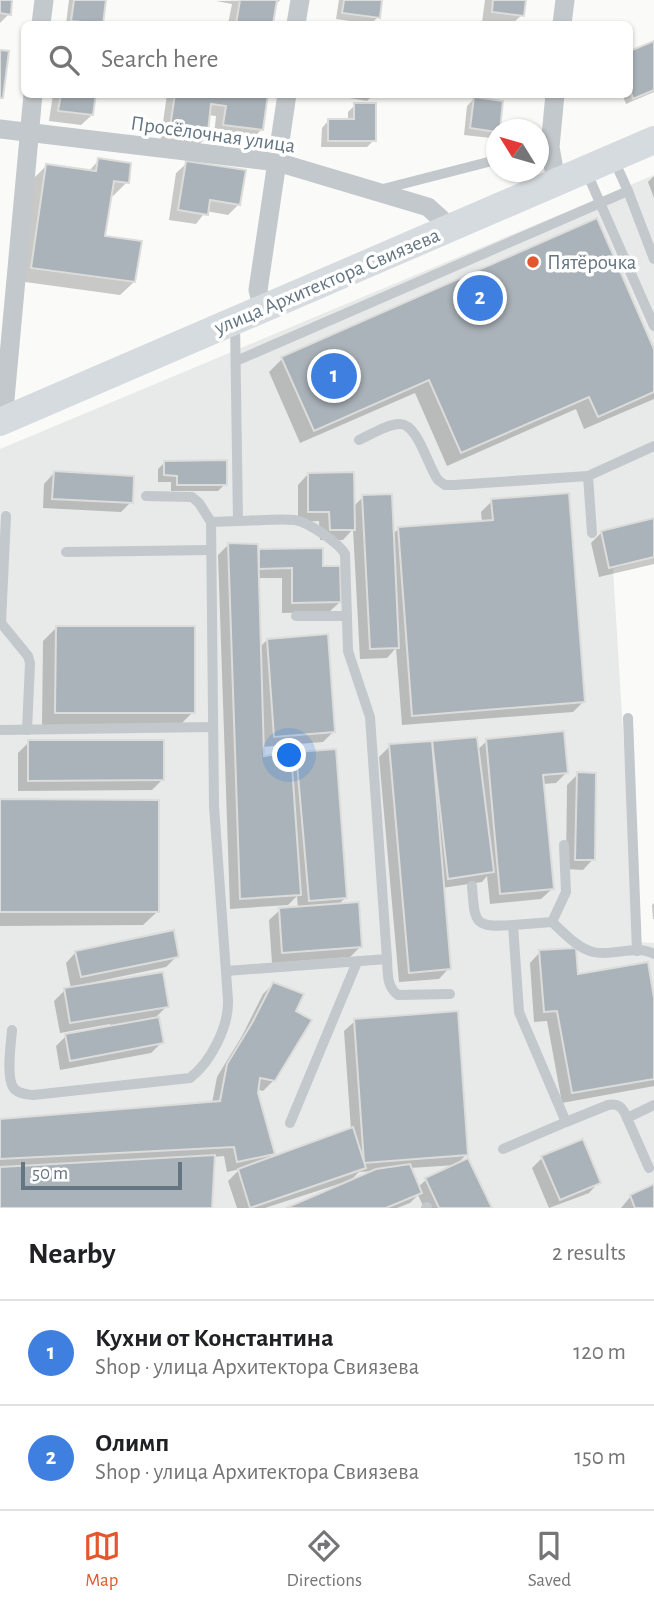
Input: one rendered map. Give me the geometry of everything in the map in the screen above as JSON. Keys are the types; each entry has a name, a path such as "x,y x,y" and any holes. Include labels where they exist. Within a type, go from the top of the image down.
{"main road":[{"name":"улица Архитектора Свиязева","path":"1,422 654,140"}],"street":[{"path":"41,21 44,0"},
{"path":"296,21 300,0"},
{"path":"562,21 565,0"},
{"path":"1,422 33,98"},
{"path":"262,308 258,290 286,98"},
{"path":"549,123 554,98"},
{"name":"Просёлочная улица","path":"0,130 277,162 428,207 450,227"},
{"path":"549,162 556,181"}],"lane":[{"path":"613,157 654,260"},
{"path":"376,191 486,163"},
{"path":"585,169 654,326"},
{"path":"236,361 628,191"},
{"path":"235,320 238,521"},
{"path":"359,440 393,425 409,426 415,433 432,472 438,481 445,485 589,476 654,446"},
{"path":"589,476 592,533"},
{"path":"12,1030 9,1075 12,1087 20,1093 33,1095 190,1078 200,1071 227,1019 214,806 211,522 200,503 192,497 146,496"},
{"path":"6,516 1,623 30,663 27,730"},
{"path":"211,522 297,520 341,547 347,564 348,651 370,717 389,983 392,991 398,995 450,993"},
{"path":"66,552 211,550"},
{"path":"296,616 347,616"},
{"path":"628,718 637,951"},
{"path":"0,730 213,727"},
{"path":"552,922 566,892 564,845"},
{"path":"472,886 474,913 483,925 490,927 552,922 585,950 595,953 637,951 654,954"},
{"path":"513,925 519,1012 566,1122"},
{"path":"226,971 387,959"},
{"path":"290,1123 357,962"},
{"path":"503,1149 608,1104 615,1104 625,1111 649,1168"},
{"path":"627,1118 654,1105"}],"shaded area":[{"path":"654,175 654,557 613,569 636,942 654,943 654,1208 0,1208 0,449"}],"building":[{"path":"0,0 12,0 11,15 0,13"},
{"path":"74,0 106,0 103,21 71,21"},
{"path":"240,0 277,0 274,21 236,21"},
{"path":"344,0 382,0 380,18 342,13"},
{"path":"493,0 526,0 524,16 492,12"},
{"path":"654,41 654,90 633,99 633,98 633,50"},
{"path":"0,50 9,51 3,98 0,98"},
{"path":"60,98 95,98 93,115 58,111"},
{"path":"174,98 267,98 263,130 223,125 226,106 211,104 207,140 169,134"},
{"path":"474,98 503,101 501,119 486,119 486,130 470,128"},
{"path":"354,103 376,103 376,141 328,141 328,119 354,119"},
{"path":"98,158 131,163 129,183 114,181 105,236 142,241 135,282 31,268 46,164 96,171"},
{"path":"186,161 246,170 240,205 210,200 208,215 178,210"},
{"path":"597,218 654,349 654,392 598,417 589,397 461,453 429,380 314,431 281,357"},
{"path":"227,460 227,485 177,485 177,476 164,475 164,461"},
{"path":"54,471 134,476 133,503 52,499"},
{"path":"354,472 355,530 330,530 329,512 308,512 308,473"},
{"path":"569,493 585,702 412,716 398,527 493,520 491,499"},
{"path":"392,494 399,648 370,649 362,495"},
{"path":"654,518 654,557 609,568 601,531"},
{"path":"228,543 258,544 264,756 291,752 301,895 240,899"},
{"path":"323,548 323,566 340,566 341,602 292,603 292,568 259,569 259,549"},
{"path":"56,626 195,626 195,713 55,713"},
{"path":"328,634 335,732 274,737 267,639"},
{"path":"564,731 568,773 543,775 554,889 500,894 486,739"},
{"path":"477,737 494,872 448,879 432,741"},
{"path":"28,740 164,740 164,780 28,781"},
{"path":"432,741 451,969 409,973 389,744"},
{"path":"336,749 347,898 309,901 296,752"},
{"path":"577,772 596,773 595,860 575,860"},
{"path":"0,799 159,800 159,912 0,912"},
{"path":"359,902 362,947 282,953 279,908"},
{"path":"174,930 179,957 81,977 75,951"},
{"path":"576,948 578,974 648,962 654,998 654,1079 572,1093 557,1011 544,1012 539,950"},
{"path":"163,972 169,1007 70,1023 64,988"},
{"path":"273,982 304,994 296,1011 312,1020 275,1081 260,1078 258,1093 275,1154 237,1162 234,1147 0,1159 0,1119 220,1101 227,1064"},
{"path":"458,1011 468,1155 364,1163 354,1019"},
{"path":"159,1017 164,1043 70,1061 65,1034"},
{"path":"353,1127 366,1168 250,1208 238,1169"},
{"path":"583,1139 601,1183 560,1200 541,1156"},
{"path":"215,1155 212,1208 0,1208 0,1167"},
{"path":"468,1158 492,1208 439,1208 425,1178"},
{"path":"410,1164 422,1193 386,1208 286,1208 376,1169"},
{"path":"654,1184 654,1208 635,1208 630,1195"}],"place":[{"name":"Пятёрочка","path":"533,262"},
{"name":"Олимп","path":"480,298"},
{"name":"Кухни от Константина","path":"334,376"}]}
